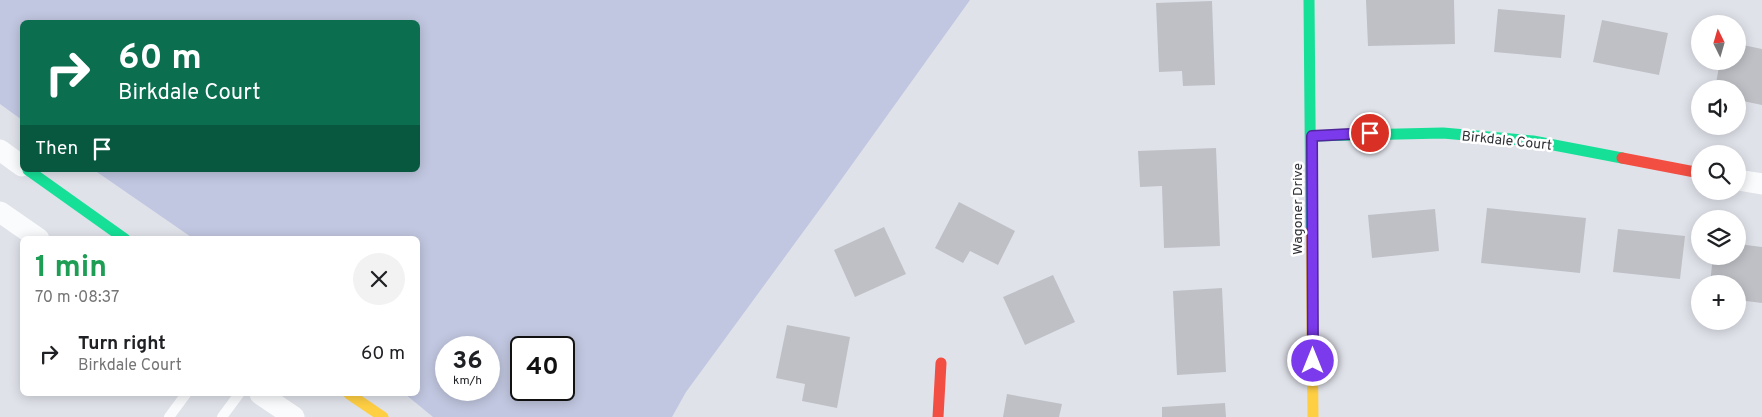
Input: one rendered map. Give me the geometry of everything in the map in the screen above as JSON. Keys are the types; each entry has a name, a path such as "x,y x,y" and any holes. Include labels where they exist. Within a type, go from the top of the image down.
{"street":[{"name":"Wagoner Drive","path":"1309,0 1312,136 1313,417"},
{"name":"Birkdale Court","path":"1312,136 1443,133 1533,141 1691,171"},
{"path":"0,150 20,165"},
{"path":"31,172 120,236"},
{"path":"1746,181 1762,184"},
{"path":"0,212 35,236"},
{"path":"938,417 941,363"},
{"path":"263,396 294,417"},
{"path":"352,396 383,417"}],"lane":[{"path":"169,417 185,396"},
{"path":"222,417 238,396"}],"shaded area":[{"path":"0,0 970,0 686,392 672,417 433,417 407,396 420,396 420,236 190,236 97,172 420,172 420,20 20,20 20,119 0,104"}],"building":[{"path":"1366,0 1454,0 1455,44 1368,46"},
{"path":"1212,1 1215,85 1183,86 1182,71 1159,72 1156,3"},
{"path":"1498,9 1565,15 1561,58 1494,52"},
{"path":"1602,20 1668,33 1659,75 1593,62"},
{"path":"1746,46 1762,49 1762,105 1746,102 1746,80 1717,80 1718,70 1746,70"},
{"path":"1216,148 1220,246 1164,248 1162,186 1140,187 1138,151"},
{"path":"959,202 1015,231 998,265 970,251 963,263 935,248"},
{"path":"1487,208 1586,218 1580,273 1481,263"},
{"path":"1435,209 1439,251 1372,258 1368,215"},
{"path":"884,227 906,274 855,297 834,250"},
{"path":"1618,229 1685,236 1680,279 1613,272"},
{"path":"1746,245 1762,247 1762,303 1746,301 1746,275 1711,275 1712,265 1746,265"},
{"path":"1053,275 1075,322 1025,345 1003,297"},
{"path":"1222,288 1226,372 1177,375 1173,291"},
{"path":"787,325 850,337 837,408 802,401 805,384 776,378"},
{"path":"1007,394 1062,404 1059,417 1003,417"},
{"path":"1225,403 1226,417 1162,417 1162,407"}],"traffic: fast":[{"path":"1309,0 1311,231"},
{"path":"1312,136 1443,133 1533,141 1622,158"},
{"path":"31,172 121,236"}],"traffic: slow":[{"path":"1311,231 1313,417"},
{"path":"352,396 383,417"}],"traffic: jam":[{"path":"1622,158 1691,171"},
{"path":"938,417 941,363"}],"route":[{"path":"1313,361 1312,136 1370,133"}]}
